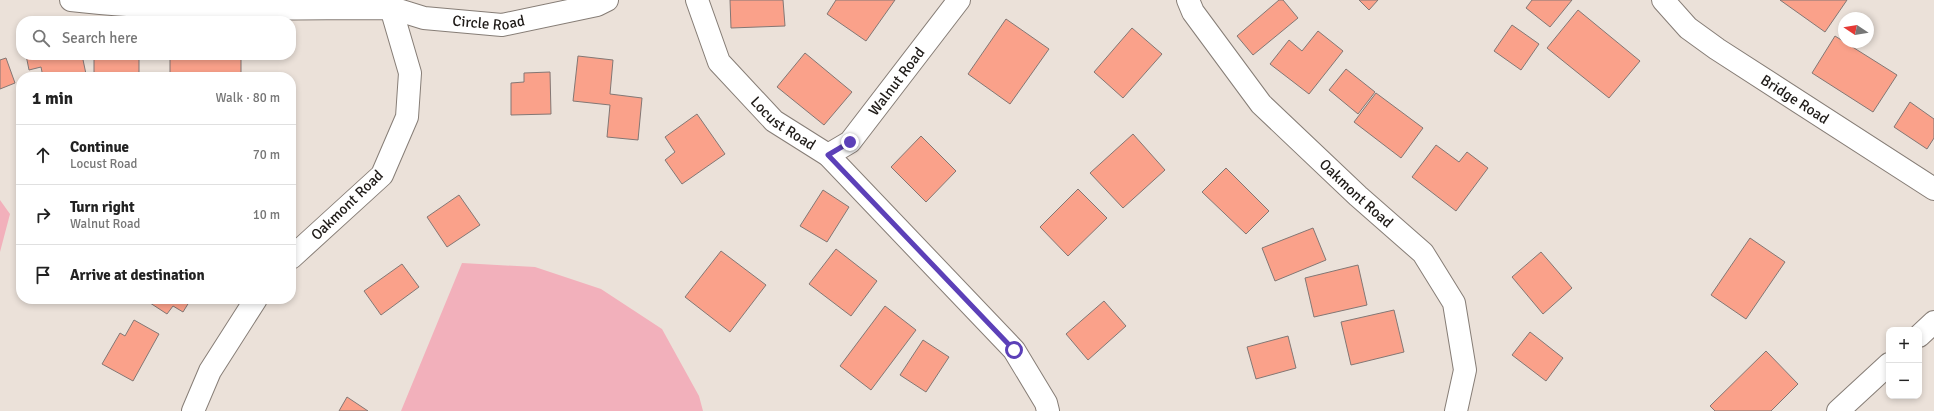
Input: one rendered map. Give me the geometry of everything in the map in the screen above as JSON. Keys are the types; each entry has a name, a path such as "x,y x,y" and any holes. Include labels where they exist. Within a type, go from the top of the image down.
{"street":[{"path":"71,0 122,6 391,8"},
{"name":"Circle Road","path":"371,0 424,18 502,25 597,5 607,0"},
{"name":"Locust Road","path":"697,0 719,62 774,121 828,155 1014,350 1046,403 1048,411"},
{"name":"Walnut Road","path":"828,155 850,142 959,0"},
{"name":"Oakmont Road","path":"1188,0 1193,12 1261,104 1358,196 1424,253 1454,303 1465,370 1456,411"},
{"name":"Bridge Road","path":"1663,0 1688,28 1718,49 1934,189"},
{"name":"Oakmont Road","path":"296,253 382,175 407,117 410,73 391,8"},
{"path":"193,411 210,371 253,304"},
{"path":"1922,333 1934,322"},
{"path":"1838,411 1886,367"}],"shaded area":[{"path":"0,200 10,214 0,252"},
{"path":"462,263 535,267 601,289 662,329 699,396 703,411 401,411"}],"building":[{"path":"730,0 783,0 785,26 731,28"},
{"path":"836,0 895,0 866,41 827,14"},
{"path":"1279,0 1283,0 1298,18 1253,55 1237,36"},
{"path":"1359,0 1378,0 1369,10"},
{"path":"1532,0 1572,0 1550,27 1526,8"},
{"path":"1780,0 1847,0 1825,32"},
{"path":"1578,10 1640,61 1609,98 1547,48"},
{"path":"1006,19 1049,49 1010,104 968,74"},
{"path":"1512,25 1539,44 1521,70 1494,51"},
{"path":"1132,28 1162,54 1123,98 1094,72"},
{"path":"1318,31 1343,51 1309,94 1270,64 1289,40 1302,51"},
{"path":"1835,36 1838,38 1838,48 1854,48 1897,75 1873,112 1812,73"},
{"path":"805,53 852,92 824,125 777,87"},
{"path":"578,56 613,60 610,94 642,98 638,140 607,137 610,105 573,101"},
{"path":"6,58 15,83 0,89 0,60"},
{"path":"27,60 83,60 86,72 42,72 41,67 29,70"},
{"path":"94,60 139,60 139,72 94,72"},
{"path":"170,60 241,60 241,72 170,72"},
{"path":"1346,69 1375,92 1358,114 1329,90"},
{"path":"550,72 551,114 511,115 511,83 524,82 524,73"},
{"path":"1376,93 1423,128 1401,158 1354,122"},
{"path":"1910,102 1934,119 1934,138 1927,149 1894,127"},
{"path":"697,114 725,154 682,184 665,160 675,152 665,137"},
{"path":"1133,134 1165,170 1123,208 1090,173"},
{"path":"921,136 956,171 926,202 891,167"},
{"path":"1436,145 1459,162 1467,152 1488,168 1456,211 1412,177"},
{"path":"1226,168 1269,211 1246,234 1202,192"},
{"path":"1078,189 1107,218 1068,256 1040,227"},
{"path":"823,190 849,207 827,242 800,226"},
{"path":"459,195 480,225 447,247 427,217"},
{"path":"1313,228 1326,260 1275,281 1262,248"},
{"path":"1750,238 1785,262 1746,319 1711,295"},
{"path":"836,249 877,281 851,316 809,284"},
{"path":"721,251 766,285 730,332 685,297"},
{"path":"1541,252 1572,288 1543,314 1512,277"},
{"path":"402,264 419,287 381,315 364,291"},
{"path":"1358,265 1367,305 1314,317 1305,278"},
{"path":"1104,301 1126,326 1088,360 1066,334"},
{"path":"152,304 188,304 183,312 173,306 167,314"},
{"path":"885,306 916,330 871,390 840,366"},
{"path":"1394,310 1404,352 1351,365 1341,322"},
{"path":"134,320 159,334 133,381 102,364 120,333 125,336"},
{"path":"1530,332 1563,358 1546,381 1512,355"},
{"path":"1288,336 1296,368 1256,379 1247,347"},
{"path":"923,340 949,357 926,392 900,375"},
{"path":"1766,351 1798,384 1771,411 1715,411 1710,406"},
{"path":"347,397 368,411 339,411"}],"route":[{"path":"850,142 828,155 1014,350"}]}
